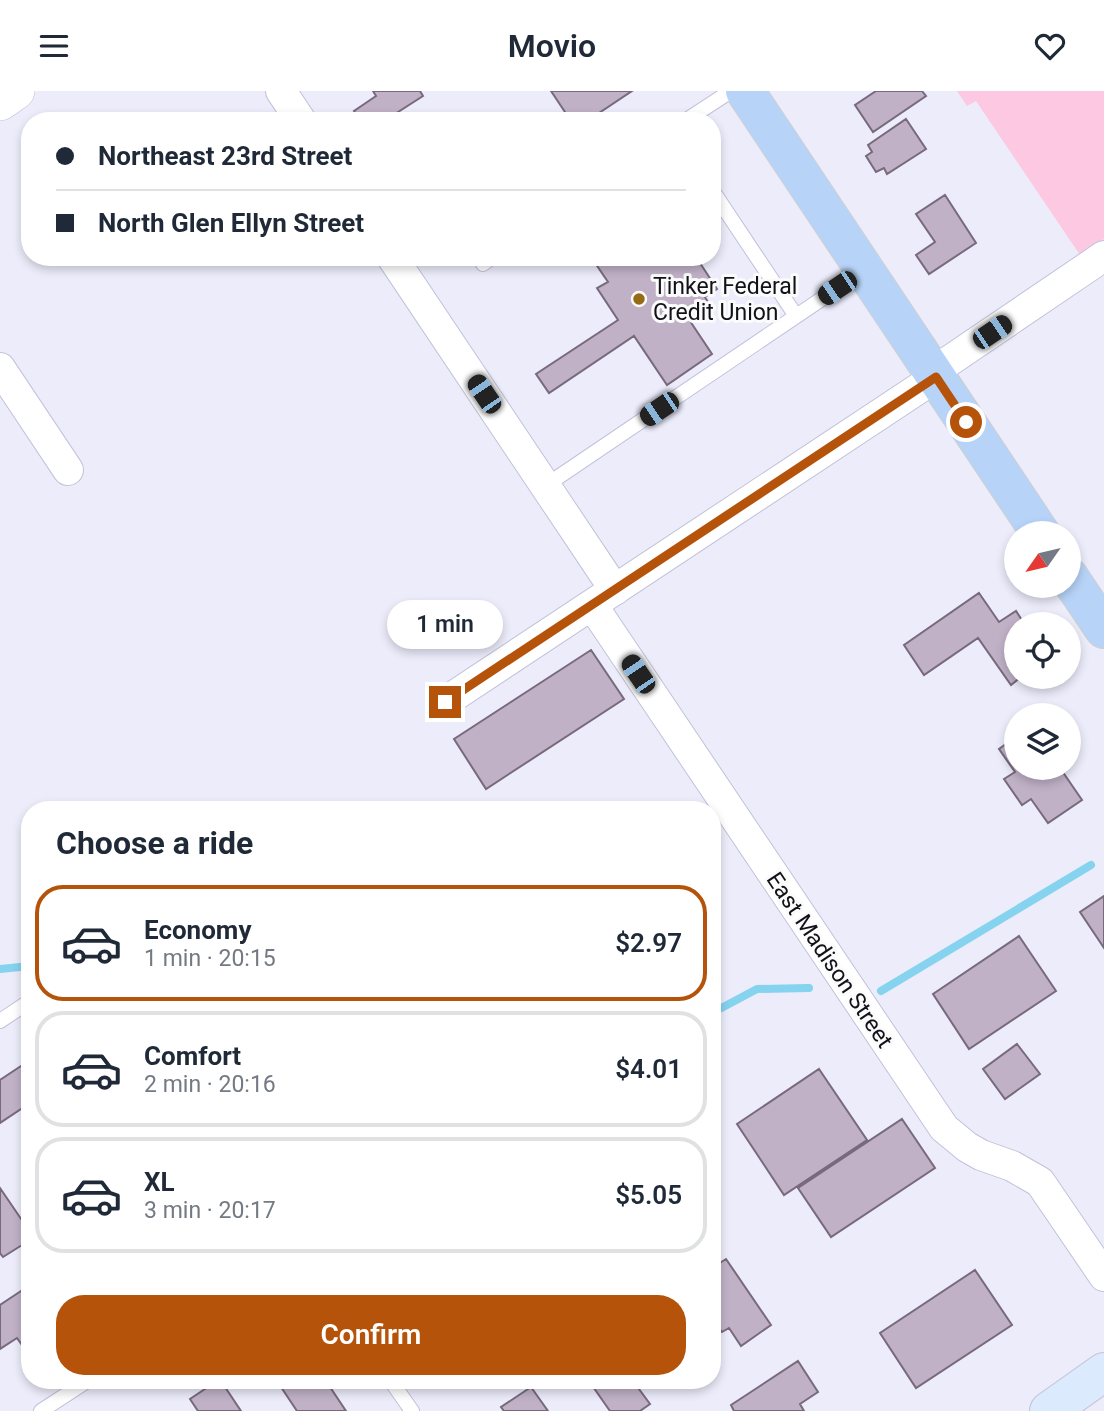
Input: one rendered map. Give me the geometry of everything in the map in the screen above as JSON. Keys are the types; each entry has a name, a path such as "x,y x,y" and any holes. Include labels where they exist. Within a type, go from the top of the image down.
{"main road":[{"path":"745,91 1032,521"},
{"path":"1082,596 1104,629"},
{"path":"1063,1407 1104,1372"}],"street":[{"path":"0,102 16,91"},
{"path":"281,91 295,112"},
{"path":"445,702 935,374 1104,256"},
{"name":"East Madison Street","path":"398,266 545,486 603,598 944,1128 967,1147 1012,1166 1040,1182 1104,1276"},
{"path":"0,367 68,470"}],"lane":[{"path":"699,112 731,91"},
{"path":"721,204 796,316"},
{"path":"545,486 864,269"},
{"path":"0,1021 21,1007"},
{"path":"41,1411 75,1389"},
{"path":"397,1389 412,1411"}],"shaded area":[{"path":"957,91 1104,91 1104,239 1080,255 976,101 967,106"}],"building":[{"path":"373,91 420,91 423,96 398,112 355,112 376,96"},
{"path":"551,91 632,91 600,112 565,112"},
{"path":"876,91 922,91 926,96 873,132 855,105"},
{"path":"906,119 926,149 887,174 884,168 876,172 866,156 872,152 868,145"},
{"path":"945,195 976,243 929,274 916,255 935,242 916,214"},
{"path":"597,266 702,266 717,289 705,297 709,304 688,318 712,354 667,385 634,336 549,393 536,374 618,320 597,288 608,282"},
{"path":"979,593 999,622 1004,619 1004,675 978,638 924,675 904,645"},
{"path":"591,650 624,699 486,789 454,739"},
{"path":"1005,780 1068,780 1082,800 1048,823 1031,799 1022,805"},
{"path":"1104,896 1104,948 1080,912"},
{"path":"1019,936 1056,991 969,1049 933,994"},
{"path":"1017,1044 1040,1074 1005,1099 983,1069"},
{"path":"21,1066 21,1109 0,1123 0,1080"},
{"path":"819,1069 867,1140 784,1195 737,1124"},
{"path":"902,1119 935,1168 831,1237 798,1188"},
{"path":"0,1188 21,1219 21,1246 3,1257 0,1253"},
{"path":"726,1259 771,1325 741,1346 729,1328 721,1331 721,1262"},
{"path":"975,1270 1012,1325 916,1388 880,1333"},
{"path":"21,1291 21,1344 17,1338 0,1349 0,1305"},
{"path":"798,1361 818,1392 800,1404 804,1411 734,1411 731,1405"},
{"path":"205,1389 226,1389 241,1411 198,1411 190,1399"},
{"path":"282,1389 331,1389 346,1411 297,1411"},
{"path":"528,1389 532,1389 548,1411 504,1411 501,1407"},
{"path":"595,1389 639,1389 650,1404 640,1411 610,1411"}],"waterway":[{"path":"881,991 1091,865"},
{"path":"0,969 21,967"},
{"path":"721,1008 757,989 809,988"}],"place":[{"name":"Tinker Federal Credit Union","path":"639,299"}],"route":[{"path":"445,702 936,377 966,422"}]}
